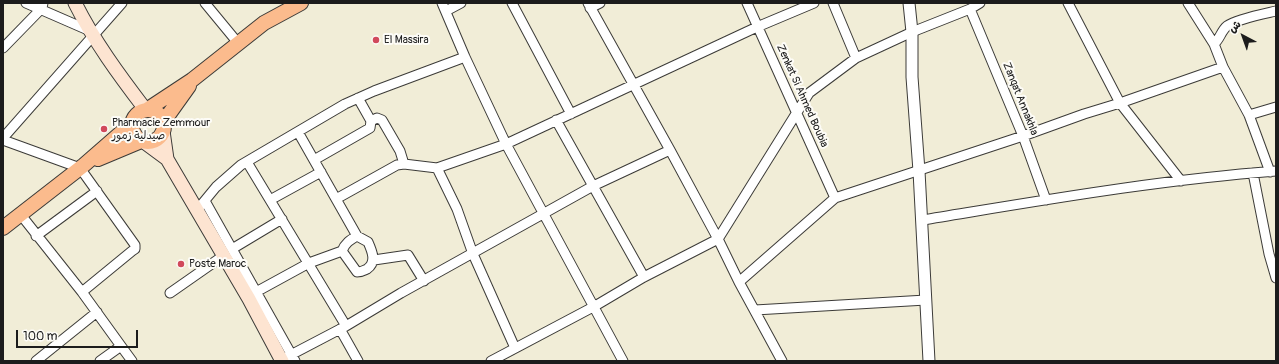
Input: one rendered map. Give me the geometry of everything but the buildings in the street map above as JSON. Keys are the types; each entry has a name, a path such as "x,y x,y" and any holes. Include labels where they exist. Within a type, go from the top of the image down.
{"main road":[{"path":"75,3 91,33 125,83 140,114 133,134 167,159 201,206 288,359"},
{"path":"3,228 82,167 140,114 192,80 264,23 302,3"},
{"path":"82,167 143,141 154,141 158,139 164,126 192,80"},
{"path":"140,114 158,113 164,126 167,159"}],"street":[{"path":"26,3 43,6 91,33"},
{"path":"82,292 135,249 135,245 96,191 82,167 3,139 91,33 122,3"},
{"path":"206,3 238,43"},
{"path":"461,3 444,7 465,57 506,144 595,306 621,360"},
{"path":"512,3 571,114"},
{"path":"600,3 589,5 670,150 782,361"},
{"name":"Zenkat Si Ahmed Boubia","path":"747,3 835,198"},
{"path":"336,199 397,165 404,164 437,168 506,144 758,27 814,3"},
{"path":"833,3 856,58"},
{"path":"909,3 912,32 912,77 922,220 929,361"},
{"path":"491,361 595,306 644,277 718,239 809,93 856,58 980,3"},
{"path":"1068,3 1120,104 1181,181"},
{"path":"922,220 1046,200 1181,181 1273,172 1249,115 1223,67 1214,44 1188,3"},
{"path":"3,48 43,6"},
{"name":"Zanqat Annakhla","path":"970,8 1023,136 1046,200"},
{"path":"1214,44 1220,38 1223,30 1231,24 1276,11"},
{"path":"201,206 216,187 247,162 345,104 374,91 465,57"},
{"path":"739,282 835,198 1023,136 1084,114 1120,104 1223,67"},
{"path":"314,160 370,128 371,121 358,98"},
{"path":"1249,115 1276,107"},
{"path":"371,121 377,118 382,120 400,151 404,164"},
{"path":"556,120 644,277"},
{"path":"298,132 357,236 368,242 374,260 371,266 361,272 358,272 342,251"},
{"path":"288,359 593,186 670,150"},
{"path":"247,162 308,263 343,327 358,361"},
{"path":"437,168 515,348"},
{"path":"270,200 321,172"},
{"path":"1253,173 1269,254 1276,278"},
{"path":"36,236 96,191"},
{"path":"21,215 36,236 82,292 132,361"},
{"path":"170,293 227,252 282,219"},
{"path":"252,295 308,263 342,251 349,240 357,236"},
{"path":"374,260 408,255 424,281"},
{"path":"755,310 926,300"},
{"path":"36,361 97,312"},
{"path":"100,361 121,346"}],"place":[{"name":"El Massira","path":"376,40"},
{"name":"Pharmacie Zemmour صيدلية زمور","path":"104,129"},
{"name":"Poste Maroc","path":"181,264"}]}
